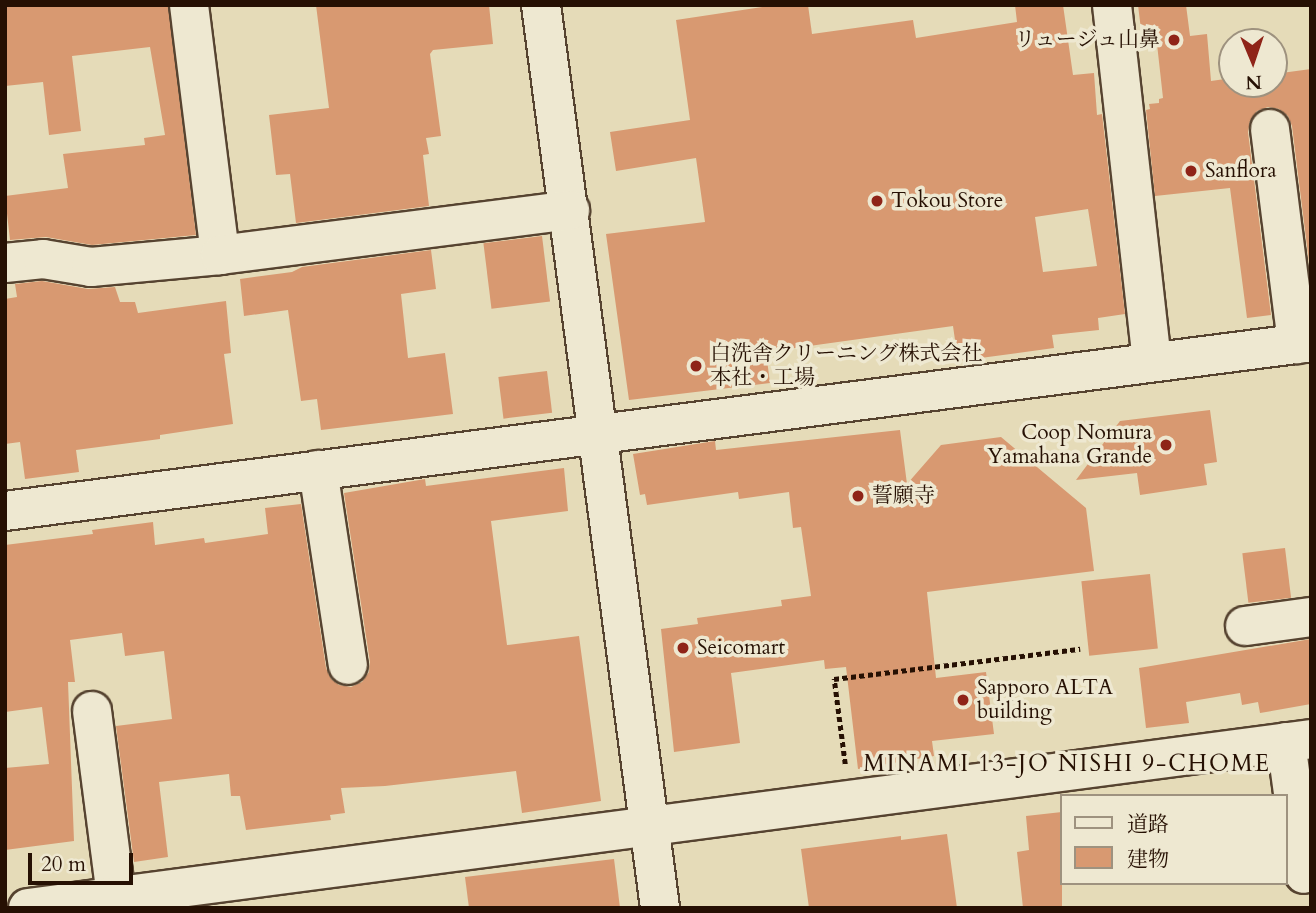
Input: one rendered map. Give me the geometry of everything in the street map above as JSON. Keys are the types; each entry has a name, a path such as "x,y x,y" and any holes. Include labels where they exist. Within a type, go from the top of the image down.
{"street":[{"path":"189,5 220,254"},
{"path":"541,5 660,908"},
{"path":"1112,5 1152,362"},
{"path":"5,512 1304,343 1270,129"},
{"path":"5,263 43,259 91,267 220,254 570,210"},
{"path":"318,470 348,665"},
{"path":"1245,626 1311,617"},
{"path":"92,710 116,896"},
{"path":"28,908 649,824 1299,741 1304,874"}],"path":[{"path":"846,776 834,679 1080,649"}],"building":[{"path":"5,5 168,5 196,235 92,245 46,237 10,240 5,196 68,188 63,154 145,145 144,138 165,135 150,47 72,56 81,131 49,135 43,82 5,86"},
{"path":"316,5 489,5 493,44 433,50 430,54 441,136 426,138 429,154 423,155 429,206 296,223 290,174 276,175 269,115 329,108"},
{"path":"776,5 808,5 812,34 913,20 916,38 1017,22 1015,5 1063,5 1073,75 1094,73 1097,115 1102,114 1125,314 1098,318 1099,330 1052,335 1054,348 958,361 953,326 766,352 770,383 629,400 606,234 705,222 696,158 616,171 610,132 690,120 676,20","holes":["1088,209 1097,266 1043,272 1035,217"]},
{"path":"1138,5 1186,5 1190,36 1207,34 1211,81 1218,80 1218,98 1288,98 1288,72 1311,69 1311,278 1292,126 1288,116 1279,109 1268,107 1257,111 1250,121 1248,132 1271,315 1247,318 1230,188 1155,196 1146,110 1150,109 1149,104 1159,103 1159,99 1163,98 1157,44 1143,46"},
{"path":"542,236 550,302 491,309 483,243"},
{"path":"431,250 436,289 401,294 408,358 445,353 453,414 321,430 317,399 301,401 288,310 244,316 240,279 292,272 302,267"},
{"path":"42,281 88,289 115,287 120,302 135,302 138,313 226,301 231,353 224,354 233,424 160,435 160,439 76,450 79,472 25,479 20,442 5,444 5,299 17,297 15,284"},
{"path":"547,371 552,413 503,419 498,377"},
{"name":"Coop Nomura Yamahana Grande","path":"1210,410 1217,462 1204,464 1207,485 1140,495 1137,473 1076,480 1120,421"},
{"path":"900,430 907,484 941,445 1001,437 1086,508 1094,571 927,592 936,678 986,672 994,734 932,741 934,756 858,769 846,667 825,669 824,660 731,673 740,743 674,752 661,629 698,624 697,618 782,606 781,600 811,596 801,527 793,528 789,492 739,499 738,492 647,505 645,494 640,495 633,454 715,441 716,450"},
{"path":"564,468 568,511 491,521 507,645 579,636 601,801 522,813 516,771 385,786 341,788 345,813 330,815 331,820 246,830 240,796 231,796 229,774 159,782 168,857 134,862 116,726 172,719 164,651 125,656 122,633 70,640 75,682 68,682 74,841 5,850 5,768 49,764 42,707 5,712 5,545 93,534 92,530 153,522 155,545 204,538 205,543 268,534 265,508 301,504 326,668 331,679 339,685 351,687 362,682 369,672 370,662 344,493 425,479 426,486"},
{"path":"1285,548 1291,598 1248,603 1242,553"},
{"path":"1150,574 1158,649 1089,656 1081,581"},
{"path":"1311,639 1311,704 1260,713 1258,702 1242,705 1240,693 1186,702 1189,723 1146,728 1139,668"},
{"path":"1060,812 1062,908 1023,908 1017,852 1029,850 1026,816"},
{"path":"947,834 957,908 809,908 801,849 901,836 901,840"},
{"path":"614,859 620,908 469,908 465,877"}],"place":[{"name":"リュージュ山鼻","path":"1174,40"},
{"name":"Sanflora","path":"1191,171"},
{"name":"Tokou Store","path":"877,201"},
{"name":"白洗舎クリーニング株式会社 本社・工場","path":"696,366"},
{"name":"Coop Nomura Yamahana Grande","path":"1166,445"},
{"name":"誓願寺","path":"858,496"},
{"name":"Seicomart","path":"683,648"},
{"name":"Sapporo ALTA building","path":"963,700"}],"district":[{"name":"MINAMI 13-JO NISHI 9-CHOME","path":"1067,764"}]}
